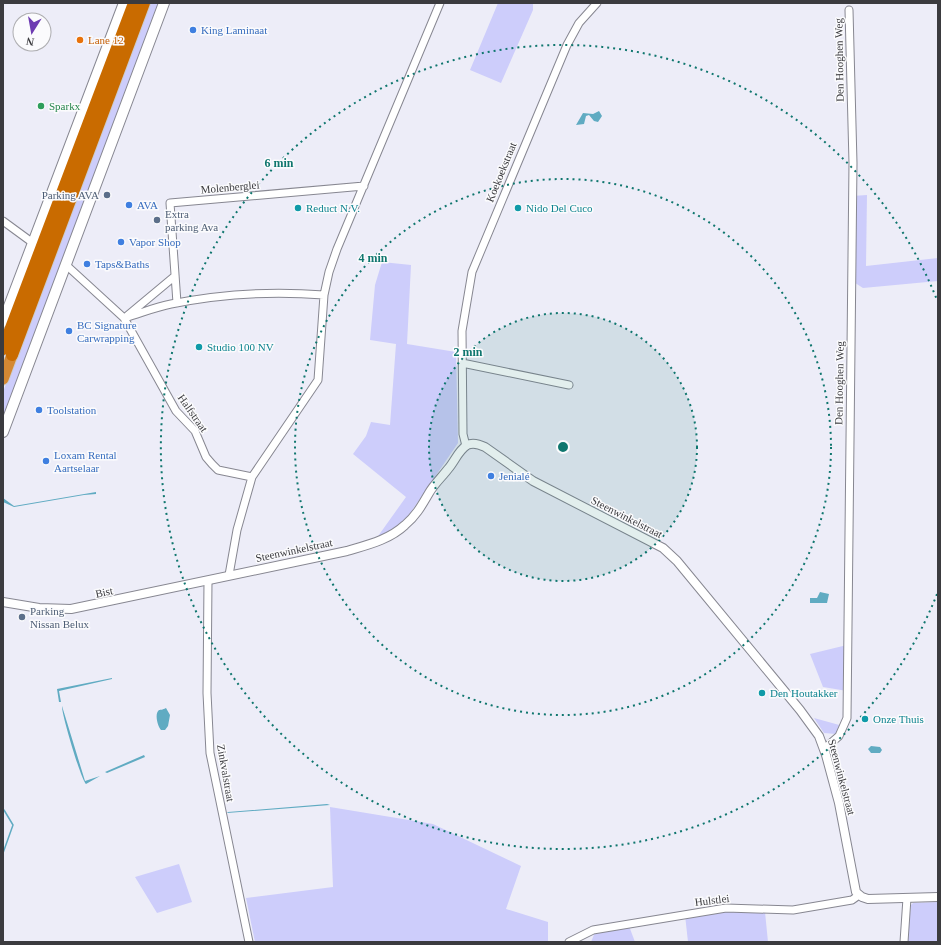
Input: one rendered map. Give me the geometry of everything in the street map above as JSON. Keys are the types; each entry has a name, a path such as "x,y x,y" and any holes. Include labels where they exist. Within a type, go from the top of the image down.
{"highway":[{"path":"3,379 7,352 80,146 134,3"},
{"path":"7,352 144,3"},
{"path":"80,146 81,130 90,94"}],"main road":[{"path":"3,322 124,3"},
{"path":"3,432 164,3"}],"street":[{"path":"229,575 237,530 252,477 318,380 324,295 329,272 337,249 440,3"},
{"name":"Koekoekstraat","path":"466,446 463,434 462,363 464,316 475,264 566,45 579,23 597,3"},
{"name":"Den Hooghen Weg","path":"824,749 839,736 847,718 852,170 849,10"},
{"name":"Molenberglei","path":"177,303 170,203 364,186"},
{"path":"3,221 33,243"},
{"name":"Halfstraat","path":"65,264 124,318 176,411 195,431 206,457 212,464 218,470 252,477"},
{"path":"124,318 176,276"},
{"path":"124,318 177,303 228,296 300,293 324,295"},
{"path":"462,363 569,385"},
{"name":"Steenwinkelstraat","path":"208,581 229,575 347,551 392,535 413,517 438,480 466,446 478,444 485,447 538,484 663,548 691,576 808,719 819,736 839,803 855,888 859,895"},
{"name":"Bist","path":"3,602 39,608 71,609 208,581"},
{"name":"Zinkvalstraat","path":"208,581 207,693 210,753 249,942"},
{"path":"859,895 868,899 938,897"},
{"name":"Hulstlei","path":"569,942 593,930 726,908 793,910 852,900 859,895"},
{"path":"904,942 908,898"}],"shaded area":[{"path":"149,3 161,3 3,420 3,392"},
{"path":"498,3 533,3 533,10 501,83 470,70"},
{"path":"599,111 602,116 598,122 594,121 589,115 586,116 584,124 576,125 583,113 593,114"},
{"path":"867,195 866,266 938,258 938,281 863,288 852,281 852,196"},
{"path":"382,262 411,265 407,344 456,352 458,443 409,515 397,526 376,539 406,497 353,454 366,436 371,422 390,425 396,344 370,340 375,285"},
{"path":"96,492 96,494 14,507 3,502 3,498 14,506"},
{"path":"820,592 829,594 827,603 810,603 810,598 817,598"},
{"path":"847,645 847,691 823,687 810,654"},
{"path":"112,678 59,691 61,702 59,702 57,689"},
{"path":"62,706 85,781 100,776 86,784 83,780 72,746"},
{"path":"166,708 170,715 168,726 165,730 161,730 158,723 157,714 159,710"},
{"path":"814,718 843,726 836,734 824,733"},
{"path":"871,746 880,747 882,750 880,753 871,753 868,749"},
{"path":"144,755 145,757 107,773 105,772"},
{"path":"327,804 330,805 227,813 228,812"},
{"path":"330,807 433,824 521,866 506,909 548,922 548,942 255,942 246,898 333,887"},
{"path":"179,864 192,902 157,913 135,877"},
{"path":"938,902 938,942 907,942 911,905 913,903"},
{"path":"726,908 765,912 768,942 688,942 685,915"},
{"path":"629,926 635,942 591,942 595,932"}],"waterway":[{"path":"3,853 13,825 4,810"}],"place":[{"name":"King Laminaat","path":"193,30"},
{"name":"Lane 12","path":"80,40"},
{"name":"Sparkx","path":"41,106"},
{"name":"Parking AVA","path":"107,195"},
{"name":"AVA","path":"129,205"},
{"name":"Reduct N.V.","path":"298,208"},
{"name":"Nido Del Cuco","path":"518,208"},
{"name":"Extra parking Ava","path":"157,220"},
{"name":"Vapor Shop","path":"121,242"},
{"name":"Taps&Baths","path":"87,264"},
{"name":"BC Signature Carwrapping","path":"69,331"},
{"name":"Studio 100 NV","path":"199,347"},
{"name":"Toolstation","path":"39,410"},
{"name":"Loxam Rental Aartselaar","path":"46,461"},
{"name":"Jenialé","path":"491,476"},
{"name":"Parking Nissan Belux","path":"22,617"},
{"name":"Den Houtakker","path":"762,693"},
{"name":"Onze Thuis","path":"865,719"}]}
